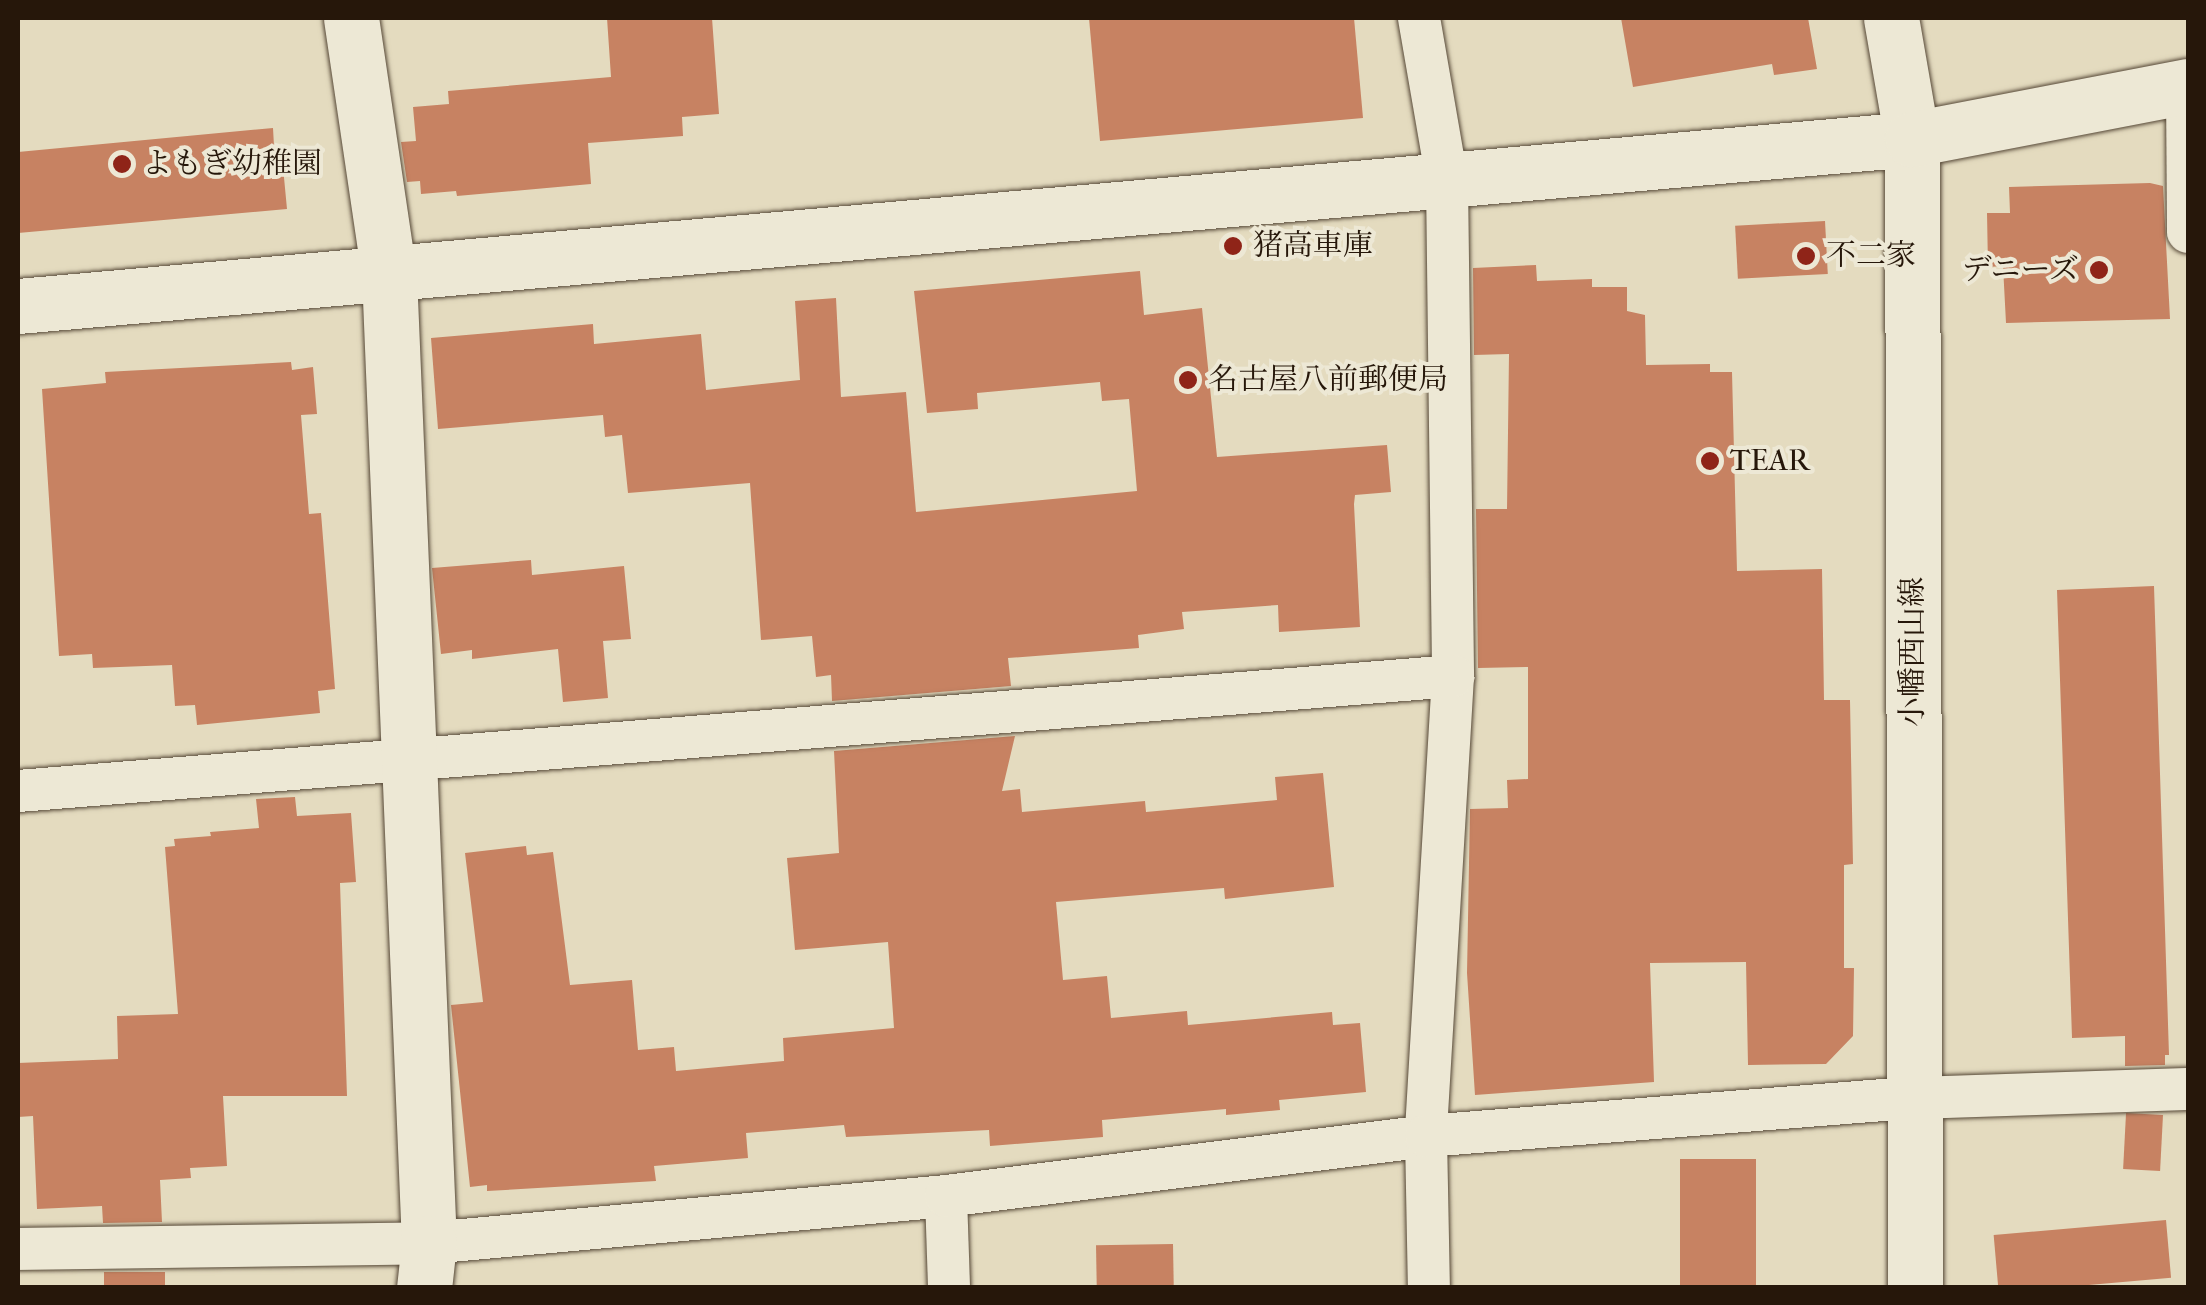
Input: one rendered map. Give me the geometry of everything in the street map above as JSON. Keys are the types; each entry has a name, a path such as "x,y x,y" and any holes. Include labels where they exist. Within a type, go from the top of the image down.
{"street":[{"path":"351,18 389,274 426,1266"},
{"path":"1419,18 1447,180 1452,676 1426,1136 1429,1288"},
{"name":"小幡西山線","path":"1891,18 1912,140 1915,1288"},
{"path":"18,306 1912,140 2188,87 2188,232"},
{"path":"18,791 1452,676"},
{"path":"18,1250 426,1266 1426,1136 1914,1098 2188,1089"},
{"path":"946,1196 949,1288"}],"building":[{"path":"607,18 712,18 719,114 682,117 683,136 588,143 591,184 457,196 456,191 421,194 420,181 407,182 401,142 416,141 413,107 449,104 448,91 611,77"},
{"path":"1089,18 1354,18 1363,118 1100,141"},
{"path":"1621,18 1808,18 1817,69 1774,75 1772,64 1633,87"},
{"path":"273,128 274,146 281,146 287,209 18,233 18,152"},
{"path":"2150,183 2163,186 2170,319 2006,323 2003,266 1988,267 1987,213 2010,213 2009,187"},
{"path":"1825,221 1828,274 1738,279 1735,226"},
{"path":"1536,265 1537,281 1592,279 1592,287 1627,287 1627,311 1645,315 1646,365 1710,364 1710,372 1732,372 1737,571 1822,569 1824,700 1850,700 1853,864 1844,865 1844,968 1854,968 1853,1036 1826,1064 1748,1065 1746,962 1650,963 1654,1082 1475,1095 1467,973 1470,809 1508,808 1507,780 1528,779 1528,667 1478,668 1476,509 1507,509 1509,354 1474,355 1473,268"},
{"path":"1140,271 1144,315 1202,308 1217,457 1387,445 1391,492 1355,495 1360,627 1279,632 1278,605 1182,612 1184,629 1138,635 1139,648 1008,658 1011,686 832,701 831,675 816,677 812,636 761,640 750,483 628,493 622,435 605,437 603,415 438,429 431,338 593,324 594,344 701,334 706,390 800,380 795,301 836,298 841,397 906,392 916,512 1137,491 1129,399 1102,401 1100,382 977,393 978,409 927,413 914,291"},
{"path":"291,362 292,370 313,367 317,414 301,415 309,514 321,513 335,689 318,691 320,713 197,725 195,705 175,706 172,665 93,668 92,654 59,656 42,389 106,383 105,372"},
{"path":"531,560 532,575 624,566 631,639 603,641 608,698 563,702 558,649 472,659 472,650 441,654 432,568"},
{"path":"2154,586 2169,1055 2165,1055 2165,1065 2125,1066 2125,1036 2072,1038 2057,590"},
{"path":"1015,736 1002,791 1020,789 1022,812 1145,801 1146,812 1277,800 1275,777 1323,773 1334,887 1225,899 1224,888 1056,902 1063,980 1107,976 1111,1018 1187,1011 1188,1025 1332,1012 1333,1025 1360,1023 1366,1092 1279,1100 1280,1110 1226,1115 1226,1109 1102,1120 1103,1137 990,1146 989,1130 846,1137 844,1125 746,1133 748,1158 654,1166 656,1181 487,1191 487,1185 470,1187 451,1005 483,1002 465,853 526,846 527,855 553,852 570,985 632,980 638,1050 674,1047 676,1071 784,1061 783,1038 894,1028 888,942 795,950 787,858 839,853 834,751"},
{"path":"295,797 297,816 351,813 356,882 340,883 347,1096 223,1096 227,1166 190,1168 191,1178 160,1180 162,1222 103,1223 102,1206 37,1209 33,1116 18,1117 18,1063 118,1059 117,1016 178,1014 165,847 175,846 174,839 259,828 256,799"},
{"path":"2126,1113 2163,1115 2160,1171 2123,1169"},
{"path":"1680,1159 1756,1159 1756,1288 1680,1288"},
{"path":"2166,1220 2171,1278 2054,1288 1998,1288 1994,1235"},
{"path":"1173,1244 1174,1288 1097,1288 1096,1245"},
{"path":"104,1272 165,1272 165,1288 104,1288"}],"place":[{"name":"よもぎ幼稚園","path":"122,164"},
{"name":"猪高車庫","path":"1233,246"},
{"name":"不二家","path":"1806,256"},
{"name":"デニーズ","path":"2099,270"},
{"name":"名古屋八前郵便局","path":"1188,380"},
{"name":"TEAR","path":"1710,461"}]}
